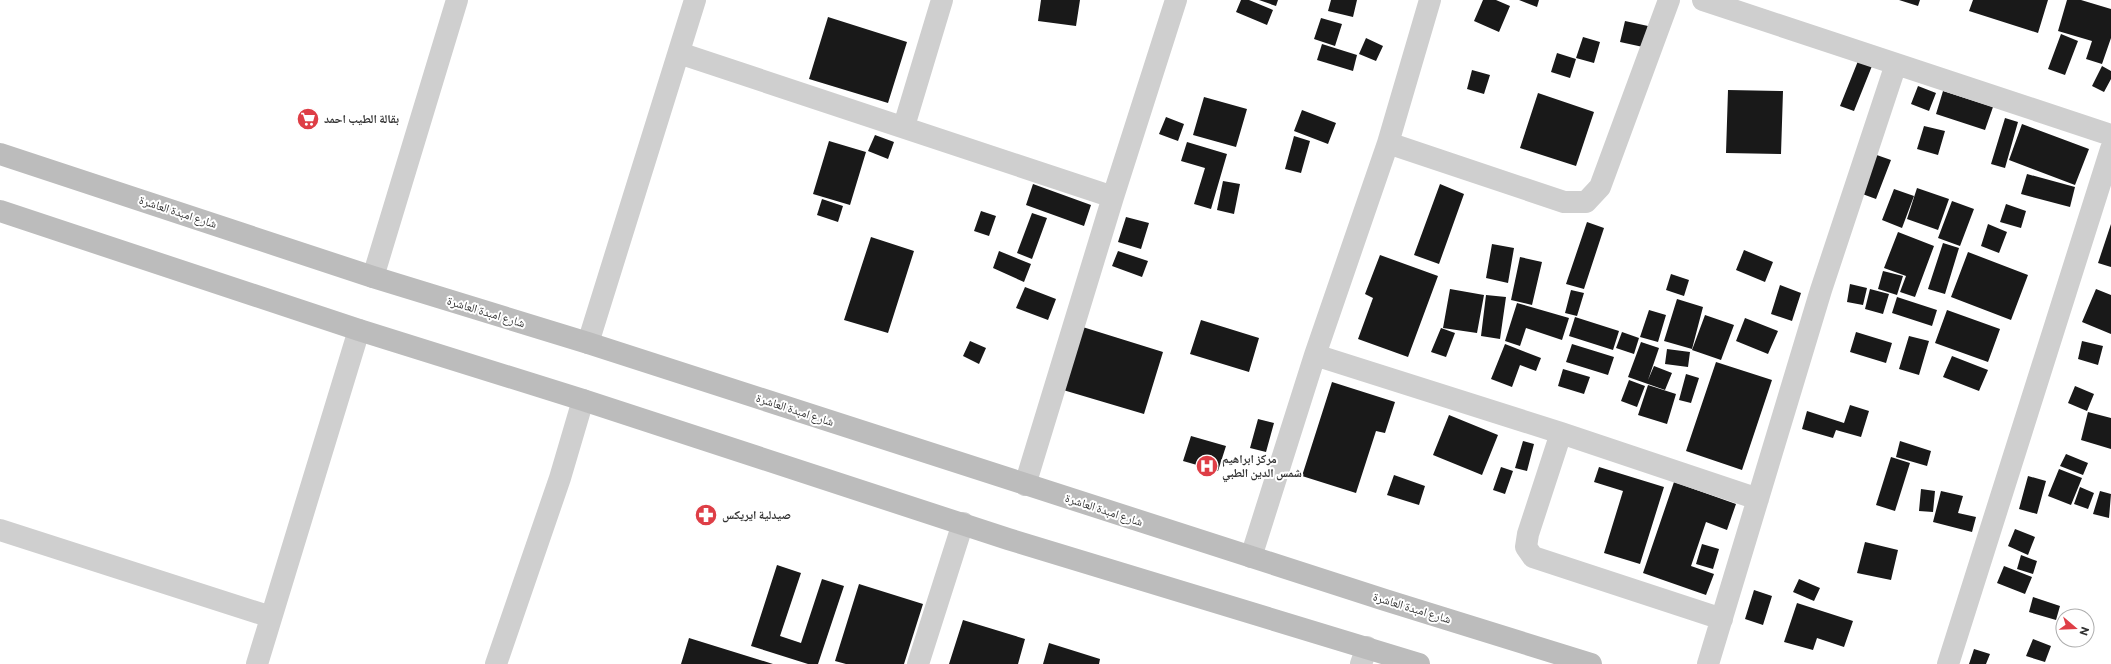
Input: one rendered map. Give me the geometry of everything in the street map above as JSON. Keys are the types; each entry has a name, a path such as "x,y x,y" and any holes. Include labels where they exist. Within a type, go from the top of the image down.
{"main road":[{"name":"شارع امبدة العاشرة","path":"0,154 373,277 588,344 1025,485 1591,664"},
{"path":"0,211 358,330 583,400 963,523 1364,656 1418,664"}],"street":[{"path":"373,277 457,0"},
{"path":"588,344 695,0"},
{"path":"904,126 942,0"},
{"path":"1025,485 1113,197 1176,0"},
{"path":"1251,557 1315,355 1388,143 1430,0"},
{"path":"1388,143 1564,202 1586,202 1600,187 1669,0"},
{"path":"1703,0 2111,135"},
{"path":"679,53 904,126 1113,197"},
{"path":"1708,664 1821,290 1896,64"},
{"path":"1948,664 2111,149"},
{"path":"258,664 270,617 358,330"},
{"path":"1315,355 1561,433 1758,498"},
{"path":"496,664 560,478 583,400"},
{"path":"1561,433 1528,534 1526,547 1533,557 1722,619"},
{"path":"918,664 963,523"},
{"path":"0,530 270,617"}],"building":[{"path":"1041,0 1080,0 1076,26 1038,21"},
{"path":"1241,0 1249,0 1273,10 1267,25 1236,12"},
{"path":"1259,0 1278,0 1276,6"},
{"path":"1331,0 1357,0 1353,17 1328,11"},
{"path":"1483,0 1496,0 1510,6 1499,32 1474,21"},
{"path":"1519,0 1539,0 1537,7"},
{"path":"1899,0 1920,0 1918,6"},
{"path":"1973,0 2048,0 2038,33 1969,11"},
{"path":"2067,0 2081,0 2111,9 2111,38 2102,64 2086,59 2092,41 2058,31"},
{"path":"828,17 907,42 888,103 809,79"},
{"path":"1321,18 1342,24 1335,46 1314,39"},
{"path":"1625,21 1648,26 1643,47 1620,42"},
{"path":"2061,34 2078,41 2065,75 2048,69"},
{"path":"1583,37 1600,42 1594,63 1576,58"},
{"path":"1366,38 1383,46 1376,61 1359,54"},
{"path":"1322,44 1357,55 1353,71 1317,60"},
{"path":"1557,53 1576,59 1570,78 1551,72"},
{"path":"1858,61 1872,66 1854,111 1840,106"},
{"path":"2102,66 2111,71 2111,79 2104,92 2092,86"},
{"path":"1472,70 1490,75 1484,94 1467,89"},
{"path":"1918,86 1936,93 1929,111 1911,104"},
{"path":"1728,90 1783,91 1781,154 1726,153"},
{"path":"1943,91 1993,107 1985,130 1936,114"},
{"path":"1538,93 1594,112 1576,166 1520,148"},
{"path":"1204,97 1247,109 1236,147 1193,135"},
{"path":"1302,110 1336,123 1328,144 1294,131"},
{"path":"1166,117 1184,124 1178,141 1159,134"},
{"path":"2005,118 2018,122 2005,168 1991,164"},
{"path":"2022,124 2089,149 2075,185 2009,160"},
{"path":"1924,126 1945,131 1938,155 1917,149"},
{"path":"875,135 894,142 888,159 868,151"},
{"path":"1294,136 1310,141 1301,173 1285,169"},
{"path":"829,141 866,152 850,205 813,194"},
{"path":"1187,142 1227,154 1211,209 1194,204 1205,168 1181,161"},
{"path":"1871,153 1891,160 1876,199 1857,192"},
{"path":"2027,174 2075,187 2070,207 2021,194"},
{"path":"1223,181 1240,184 1234,214 1217,210"},
{"path":"1033,184 1091,205 1084,226 1026,205"},
{"path":"1440,184 1464,194 1439,264 1414,255"},
{"path":"1917,188 1949,199 1938,230 1907,219"},
{"path":"1894,189 1914,196 1902,228 1882,220"},
{"path":"822,199 843,206 838,222 817,215"},
{"path":"1952,201 1974,209 1960,246 1938,238"},
{"path":"2006,204 2026,211 2021,228 2000,222"},
{"path":"981,211 996,216 989,236 974,231"},
{"path":"1032,213 1047,218 1032,259 1017,253"},
{"path":"1126,217 1149,223 1141,249 1118,242"},
{"path":"1587,222 1604,228 1584,289 1566,284"},
{"path":"1988,224 2007,232 1999,253 1981,246"},
{"path":"2111,224 2111,267 2098,263"},
{"path":"1898,232 1934,246 1915,297 1900,292 1906,276 1884,268"},
{"path":"871,237 914,251 888,333 844,320"},
{"path":"1943,243 1959,248 1945,294 1928,289"},
{"path":"1492,244 1514,248 1508,283 1486,278"},
{"path":"1744,250 1773,262 1765,282 1736,270"},
{"path":"999,251 1031,264 1024,282 993,268"},
{"path":"1118,251 1148,261 1142,277 1112,266"},
{"path":"1968,252 2028,275 2011,320 1951,297"},
{"path":"1380,255 1438,276 1408,357 1358,339 1373,298 1365,294"},
{"path":"1520,257 1542,262 1532,305 1511,300"},
{"path":"1883,271 1903,276 1897,295 1878,289"},
{"path":"1671,274 1689,280 1684,296 1666,290"},
{"path":"1850,284 1867,288 1863,305 1847,302"},
{"path":"1780,285 1801,293 1792,321 1771,314"},
{"path":"1025,287 1056,299 1048,320 1016,308"},
{"path":"1450,289 1484,295 1477,333 1443,328"},
{"path":"1870,289 1889,294 1883,314 1865,309"},
{"path":"2096,289 2111,295 2111,334 2082,322"},
{"path":"1571,290 1584,293 1577,316 1565,313"},
{"path":"1486,295 1506,297 1500,339 1481,336"},
{"path":"1897,297 1937,310 1932,326 1892,313"},
{"path":"1677,299 1703,307 1692,349 1664,341"},
{"path":"1517,303 1569,318 1562,340 1526,328 1520,346 1505,341"},
{"path":"1649,310 1666,315 1658,342 1640,337"},
{"path":"1947,310 2000,329 1988,362 1935,343"},
{"path":"1705,315 1734,325 1721,360 1692,350"},
{"path":"1575,317 1619,331 1613,350 1569,336"},
{"path":"1745,318 1778,331 1768,354 1736,341"},
{"path":"1201,320 1259,338 1249,372 1190,354"},
{"path":"1073,324 1163,352 1144,414 1053,387"},
{"path":"1441,328 1455,333 1446,357 1431,352"},
{"path":"1622,332 1639,338 1634,354 1616,348"},
{"path":"1856,332 1892,343 1886,363 1850,352"},
{"path":"1909,336 1929,341 1919,375 1899,369"},
{"path":"970,341 986,348 979,364 963,356"},
{"path":"2082,341 2103,346 2098,365 2078,359"},
{"path":"1641,342 1659,348 1648,380 1654,366 1672,373 1665,390 1628,377"},
{"path":"1505,344 1541,358 1536,371 1520,365 1512,387 1491,379"},
{"path":"1572,344 1614,357 1608,375 1566,362"},
{"path":"1667,349 1690,352 1688,367 1665,364"},
{"path":"1952,356 1988,370 1979,391 1943,377"},
{"path":"1716,362 1772,380 1742,470 1686,451"},
{"path":"1563,369 1590,377 1584,394 1558,386"},
{"path":"1686,374 1699,378 1691,403 1679,400"},
{"path":"1629,380 1645,386 1637,407 1621,401"},
{"path":"1332,382 1395,402 1385,433 1376,431 1356,493 1302,476"},
{"path":"1648,385 1676,394 1667,424 1638,415"},
{"path":"2075,386 2094,394 2087,411 2068,403"},
{"path":"1850,405 1869,411 1861,437 1836,430 1833,438 1802,429 1807,411 1844,423"},
{"path":"2088,412 2111,418 2111,449 2081,440"},
{"path":"1449,415 1498,435 1482,475 1433,455"},
{"path":"1258,419 1274,423 1266,452 1250,448"},
{"path":"1191,436 1226,446 1218,471 1183,461"},
{"path":"1523,441 1534,444 1527,471 1515,468"},
{"path":"1900,441 1931,451 1927,466 1896,457"},
{"path":"2066,454 2088,463 2083,475 2060,466"},
{"path":"1891,457 1910,463 1895,511 1876,505"},
{"path":"1501,467 1513,471 1505,494 1493,490"},
{"path":"1599,467 1664,487 1640,564 1604,553 1623,491 1594,482"},
{"path":"2059,469 2082,478 2071,505 2048,496"},
{"path":"1394,475 1425,486 1419,505 1387,495"},
{"path":"2028,476 2046,481 2037,514 2019,509"},
{"path":"1674,482 1736,504 1727,530 1706,522 1691,566 1714,574 1706,595 1643,573"},
{"path":"2080,487 2094,493 2088,509 2074,504"},
{"path":"1921,489 1935,491 1933,512 1919,511"},
{"path":"1941,491 1963,496 1958,513 1976,517 1972,532 1933,522"},
{"path":"2100,491 2111,494 2109,518 2093,514"},
{"path":"2015,529 2035,537 2028,555 2008,546"},
{"path":"1865,542 1898,550 1891,580 1857,573"},
{"path":"1702,544 1719,549 1713,569 1696,564"},
{"path":"2021,555 2037,561 2033,574 2017,569"},
{"path":"777,565 801,573 780,636 801,643 822,579 844,586 818,664 808,664 751,646"},
{"path":"2004,566 2032,577 2025,594 1997,583"},
{"path":"1799,579 1820,588 1814,601 1793,592"},
{"path":"859,584 923,604 904,664 846,664 835,661"},
{"path":"1754,590 1772,596 1763,625 1745,619"},
{"path":"2033,597 2060,606 2059,608 2055,608 2055,620 2029,612"},
{"path":"1797,603 1853,621 1844,647 1817,638 1813,650 1784,642"},
{"path":"963,620 1025,639 1018,664 949,664"},
{"path":"689,638 773,664 681,664"},
{"path":"2033,639 2051,646 2045,662 2026,656"},
{"path":"1049,643 1100,659 1099,664 1043,664"},
{"path":"1974,649 1990,654 1986,664 1969,664"}],"place":[{"name":"بقالة الطيب احمد","path":"308,119"},
{"name":"مركز ابراهيم شمس الدين الطبي","path":"1207,466"},
{"name":"صيدلية ايريكس","path":"706,515"}]}
